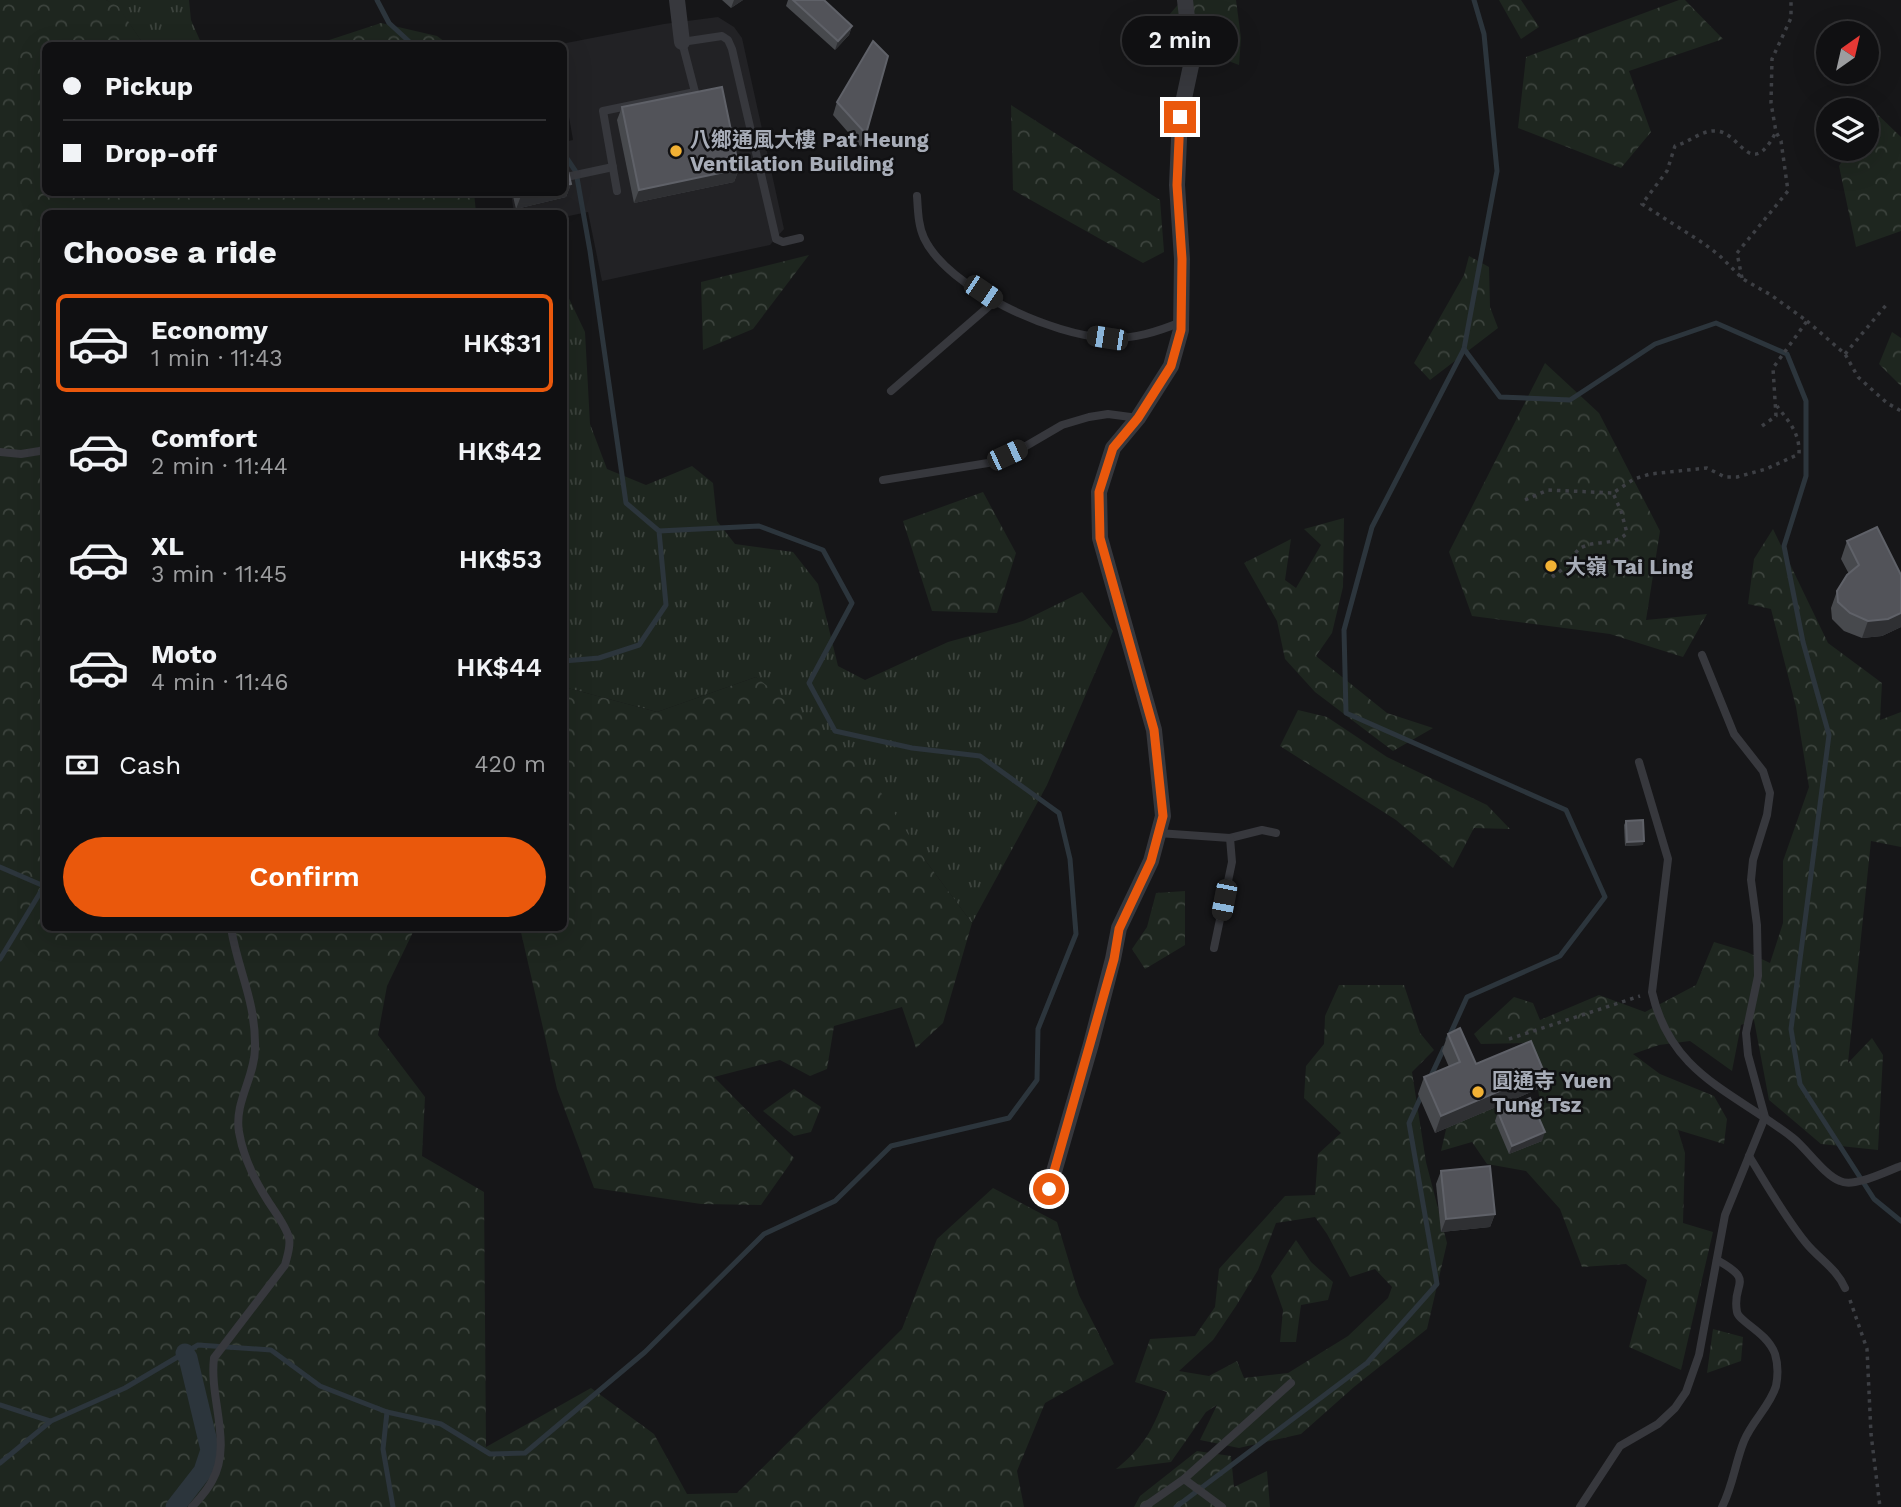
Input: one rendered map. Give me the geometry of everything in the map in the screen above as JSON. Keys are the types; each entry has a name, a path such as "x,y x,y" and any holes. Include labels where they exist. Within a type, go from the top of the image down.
{"street":[{"path":"677,0 682,42"},
{"path":"1049,1189 1114,959 1119,929 1151,861 1163,816 1154,730 1100,538 1099,492 1113,448 1138,418 1171,366 1181,322 1182,259 1177,185 1180,117 1192,61 1185,0"}],"lane":[{"path":"617,191 603,111 695,92 682,42 722,36 728,40 732,49 776,239 783,242 800,238"},
{"path":"571,176 613,167"},
{"path":"917,196 919,224 934,255 951,271 995,301 1059,330 1107,338 1139,336 1181,322"},
{"path":"891,391 995,301"},
{"path":"883,480 988,463 1026,446 1062,425 1089,417 1108,414 1138,418"},
{"path":"0,452 21,454 42,451"},
{"path":"1580,1507 1620,1446 1667,1417 1686,1392 1699,1355 1725,1214 1765,1117 1748,1055 1746,1033 1758,976 1757,925 1751,880 1753,860 1767,815 1770,793 1763,771 1742,748 1734,733 1702,655"},
{"path":"1639,762 1668,859 1652,992 1657,1014 1682,1057 1701,1076 1765,1117 1795,1140 1840,1181 1853,1183 1901,1166"},
{"path":"1158,834 1230,838 1262,831 1276,833"},
{"path":"1214,948 1232,862 1230,838"},
{"path":"192,1507 211,1485 223,1452 212,1376 214,1359 285,1265 289,1249 289,1238 250,1168 239,1132 239,1112 255,1052 255,1027 251,997 232,931"},
{"path":"1749,1156 1798,1233 1839,1277 1845,1288"},
{"path":"1717,1260 1733,1268 1738,1274 1739,1318 1759,1330 1768,1340 1774,1352 1777,1374 1776,1387 1744,1440 1731,1488 1722,1507"},
{"path":"1144,1507 1184,1479 1291,1383"},
{"path":"1184,1479 1222,1507"}],"path":[{"path":"1743,279 1737,253 1788,191 1771,103 1772,59 1791,18 1791,0"},
{"path":"1776,132 1769,146 1752,154 1744,151 1725,133 1717,131 1702,132 1689,142 1675,146 1667,171 1642,204 1719,255 1743,279 1807,321 1845,354 1858,377 1887,403 1901,411"},
{"path":"1845,354 1887,304"},
{"path":"1762,426 1776,415 1773,368 1807,321"},
{"path":"1525,500 1548,490 1613,493 1634,479 1650,474 1707,468 1725,477 1737,477 1766,469 1799,454 1800,445 1795,428 1775,405"},
{"path":"1552,577 1584,546 1608,544 1621,539 1627,533 1613,493"},
{"path":"1509,1039 1652,992"},
{"path":"1845,1288 1867,1349 1871,1434 1880,1507"}],"shaded area":[{"name":"八鄉通風大樓 Pat Heung Ventilation Building","path":"718,17 734,27 742,38 784,229 770,245 602,281 588,212 567,216 567,210 514,210 511,196 567,196 567,141 573,140 567,105 567,43 664,24"}],"green space":[{"path":"0,0 106,0 118,6 142,42 42,42 42,196 474,196 476,210 42,210 42,931 414,931 387,986 378,1035 425,1097 422,1156 484,1192 486,1447 591,1388 654,1434 687,1494 737,1493 902,1329 937,1239 993,1188 1057,1222 1079,1295 1114,1364 1045,1403 1017,1471 1024,1507 0,1507"},
{"path":"106,0 189,0 191,20 201,42 142,42 118,7"},
{"path":"1182,0 1236,0 1241,38 1239,65 1215,56 1169,15"},
{"path":"1499,0 1521,0 1539,27 1521,39"},
{"path":"1685,0 1723,39 1629,71 1651,132 1621,168 1518,128 1526,57"},
{"path":"381,23 437,36 445,42 323,42"},
{"path":"1011,105 1160,200 1164,252 1143,263 1013,190"},
{"path":"1879,116 1901,137 1901,231 1856,247 1839,166 1842,161 1879,161"},
{"path":"809,255 753,329 703,350 701,282"},
{"path":"1469,256 1489,267 1490,307 1498,328 1430,380 1414,363 1464,275"},
{"path":"567,294 585,332 590,424 607,469 646,485 692,466 713,483 717,521 735,544 793,552 818,584 838,666 865,680 948,642 1023,621 1082,592 1113,631 1047,785 972,923 925,860 756,677 657,712 567,688"},
{"path":"1892,332 1901,338 1901,386 1879,364"},
{"path":"1545,363 1599,413 1660,531 1646,620 1707,614 1683,657 1610,634 1472,616 1449,552"},
{"path":"983,492 1016,553 997,613 932,611 903,521"},
{"path":"1344,518 1343,587 1332,633 1316,656 1387,713 1433,728 1393,751 1315,692 1285,659 1277,621 1244,563 1291,539 1285,580 1296,588 1321,545 1304,529"},
{"path":"1773,529 1828,643 1882,683 1880,720 1901,712 1901,847 1871,841 1848,1063 1872,1038 1883,1055 1878,1150 1821,1144 1769,1100 1754,1020 1741,1025 1732,1071 1690,1041 1659,1045 1633,1054 1660,1074 1714,1096 1727,1119 1724,1144 1678,1130 1685,1153 1683,1223 1713,1232 1681,1370 1629,1347 1647,1280 1626,1264 1582,1267 1560,1209 1526,1171 1487,1164 1472,1142 1441,1151 1450,1112 1510,1081 1522,1127 1541,1109 1531,1043 1481,1044 1474,1034 1514,997 1533,1003 1540,1020 1599,995 1645,1012 1696,985 1714,942 1747,952 1770,963 1783,923 1783,861 1809,787 1796,707 1771,609 1748,604 1754,559"},
{"path":"756,677 861,762 925,860 972,923 943,1023 916,1048 902,1007 834,1026 827,1069 810,1076 780,1060 714,1077 794,1158 761,1205 701,1204 594,1188 557,1089 521,931 567,931 567,688 657,712"},
{"path":"1298,710 1327,717 1387,757 1487,805 1510,829 1474,828 1453,868 1396,820 1280,746"},
{"path":"1185,891 1185,945 1145,969 1132,949 1147,927 1156,893"},
{"path":"1339,985 1404,985 1420,1033 1434,1050 1412,1072 1426,1162 1447,1243 1427,1329 1354,1387 1301,1434 1239,1448 1200,1440 1217,1405 1206,1412 1171,1462 1116,1469 1148,1435 1167,1392 1135,1382 1150,1339 1195,1336 1215,1307 1219,1269 1285,1196 1315,1195 1318,1154 1341,1133 1304,1098 1306,1066 1324,1044 1325,1016","holes":["1315,1217 1350,1277 1375,1269 1392,1287 1388,1298 1348,1336 1288,1373 1244,1378 1237,1361 1209,1376 1179,1371 1213,1340 1236,1306 1258,1270 1276,1223"]},
{"path":"794,1089 821,1107 811,1132 794,1136 763,1111"},
{"path":"1296,1240 1311,1262 1333,1282 1328,1300 1301,1305 1296,1342 1280,1342 1283,1310 1271,1276"},
{"path":"1713,1329 1743,1337 1741,1361 1707,1373"},
{"path":"1197,1451 1231,1456 1234,1487 1267,1471 1270,1507 1134,1507 1140,1496"}],"building":[{"path":"793,0 824,0 852,26 838,41"},
{"path":"873,41 888,56 866,134 837,102"},
{"name":"八鄉通風大樓 Pat Heung Ventilation Building","path":"722,87 739,169 639,190 622,107"},
{"path":"567,167 571,184 567,185"},
{"path":"1877,527 1901,575 1901,613 1888,619 1868,621 1850,613 1838,602 1837,591 1847,575 1859,565 1847,541"},
{"path":"1643,820 1644,841 1627,842 1626,821"},
{"path":"1460,1028 1476,1064 1531,1041 1544,1072 1441,1116 1424,1077 1460,1062 1448,1034"},
{"path":"1530,1098 1545,1132 1512,1146 1498,1112"},
{"path":"1490,1166 1495,1214 1446,1219 1441,1171"}],"waterway":[{"path":"377,0 389,23 410,42"},
{"path":"1474,0 1484,34 1497,171 1464,349 1500,397 1570,400 1655,344 1716,323 1787,354 1806,401 1806,476 1784,546 1803,642 1829,735 1791,1029 1800,1084 1874,1199 1901,1221"},
{"path":"567,158 576,172 590,251 626,503 659,531 666,605 639,645 599,658 567,661"},
{"path":"1448,1039 1467,997 1560,956 1605,897 1566,810 1346,713 1344,630 1372,527 1464,349"},
{"path":"0,1463 51,1421 125,1388 198,1345 271,1350 320,1386 387,1412 441,1424 490,1454 525,1453 645,1352 764,1234 835,1201 891,1146 1009,1118 1037,1080 1038,1029 1076,934 1070,859 1059,813 980,756 912,748 835,731 809,683 852,603 823,550 759,526 659,531"},
{"path":"0,867 42,885"},
{"path":"0,959 42,890"},
{"path":"1429,1080 1444,1048"},
{"path":"1176,1507 1367,1363 1437,1284 1409,1123 1423,1092"},
{"path":"175,1507 203,1471 210,1450 185,1353"},
{"path":"0,1405 50,1421"},
{"path":"387,1412 383,1449 393,1507"}],"place":[{"name":"八鄉通風大樓 Pat Heung Ventilation Building","path":"676,151"},
{"name":"大嶺 Tai Ling","path":"1551,566"},
{"name":"圓通寺 Yuen Tung Tsz","path":"1478,1092"}],"route":[{"path":"1049,1189 1114,959 1119,929 1151,861 1163,816 1154,730 1100,538 1099,492 1113,448 1138,418 1171,366 1181,330 1182,259 1177,185 1180,117"}]}
